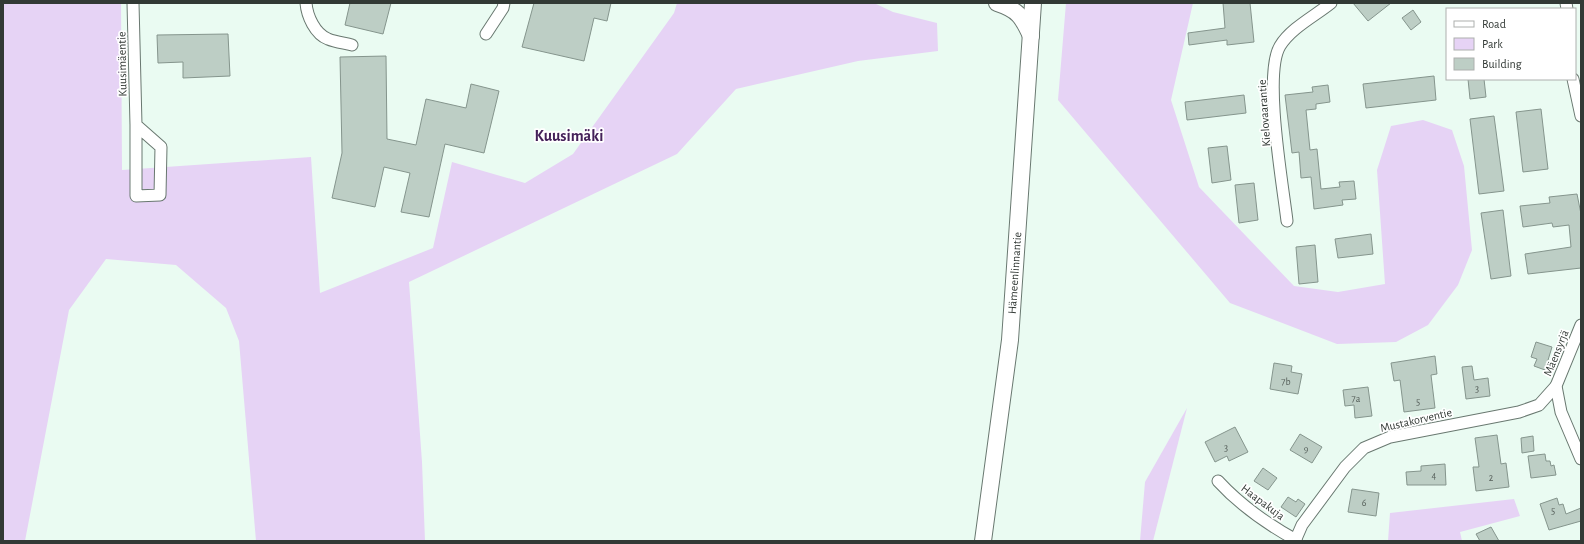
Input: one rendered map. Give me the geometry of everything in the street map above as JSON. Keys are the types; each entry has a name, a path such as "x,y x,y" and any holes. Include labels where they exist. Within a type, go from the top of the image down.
{"main road":[{"path":"997,3 1011,8 1022,17 1032,38"},
{"name":"Hämeenlinnantie","path":"983,541 1010,340 1032,38 1033,3"}],"street":[{"name":"Kuusimäentie","path":"133,3 136,196 160,196 161,147 136,125"},
{"path":"306,3 310,20 326,39 352,45"},
{"path":"486,34 503,8 504,3"},
{"name":"Kielovaarantie","path":"1287,221 1274,105 1274,63 1280,46 1294,32 1331,3"},
{"path":"1573,80 1581,116"},
{"name":"Mäensyrjä","path":"1581,325 1556,386 1561,412 1581,459"},
{"name":"Mustakorventie","path":"1296,541 1302,525 1345,467 1364,448 1390,437 1519,412 1539,405 1556,386"},
{"name":"Haapakuja","path":"1218,481 1234,498 1278,530 1296,541"}],"green space":[{"path":"3,3 121,3 122,170 311,157 320,293 433,248 452,162 525,183 573,154 674,13 677,3 874,3 893,12 937,23 938,51 858,61 736,89 677,154 409,282 422,462 425,541 256,541 239,341 226,308 176,265 106,259 69,310 25,541 3,541"},
{"path":"1066,3 1193,3 1171,100 1199,187 1294,286 1338,292 1385,284 1377,170 1391,126 1423,120 1452,130 1464,166 1472,250 1458,285 1428,325 1396,342 1337,344 1230,303 1058,100"},
{"path":"1187,408 1153,541 1140,541 1145,482"},
{"path":"1514,499 1520,516 1460,532 1462,541 1388,541 1390,513"}],"building":[{"path":"350,3 391,3 383,34 345,25"},
{"path":"534,3 611,3 607,21 594,18 584,61 522,47"},
{"path":"1223,3 1250,3 1254,42 1227,45 1227,40 1189,45 1188,33 1225,28"},
{"path":"1353,3 1391,3 1368,21"},
{"path":"1413,10 1421,22 1411,30 1402,18"},
{"path":"228,34 230,76 183,78 183,62 158,63 157,35"},
{"path":"386,56 387,139 416,145 426,99 466,108 471,84 499,91 484,153 445,144 429,217 401,212 410,173 384,167 375,207 332,198 342,153 340,57"},
{"path":"1434,76 1436,100 1366,108 1363,84"},
{"path":"1468,80 1484,80 1486,97 1470,99"},
{"path":"1328,85 1330,102 1316,104 1316,109 1306,110 1310,150 1317,149 1321,189 1340,187 1339,182 1354,181 1356,199 1342,200 1343,205 1314,209 1311,177 1301,178 1299,152 1292,153 1285,95 1313,92 1312,87"},
{"path":"1244,95 1246,113 1187,120 1185,102"},
{"path":"1541,109 1548,169 1523,172 1516,112"},
{"path":"1494,116 1504,191 1479,194 1470,119"},
{"path":"1227,146 1231,180 1212,183 1208,148"},
{"path":"1254,183 1258,220 1239,223 1235,185"},
{"path":"1577,194 1581,214 1581,268 1528,274 1525,254 1571,247 1569,225 1553,227 1552,223 1523,227 1520,206 1550,203 1549,197"},
{"path":"1503,210 1511,276 1491,279 1481,213"},
{"path":"1371,234 1373,254 1338,258 1335,239"},
{"path":"1315,245 1318,282 1299,284 1296,247"},
{"path":"1536,342 1552,347 1545,370 1534,366 1537,359 1531,357"},
{"path":"1435,356 1437,374 1431,375 1435,408 1404,412 1400,380 1394,381 1391,363"},
{"path":"1274,363 1292,366 1291,372 1302,374 1298,394 1270,389"},
{"path":"1472,366 1474,380 1488,378 1490,396 1466,399 1462,367"},
{"path":"1368,387 1372,416 1355,418 1354,405 1345,406 1343,390"},
{"path":"1235,427 1248,452 1229,461 1227,456 1215,462 1205,442"},
{"path":"1300,434 1322,447 1312,463 1290,450"},
{"path":"1497,435 1501,464 1506,463 1509,487 1476,491 1473,467 1479,467 1475,438"},
{"path":"1533,436 1534,451 1522,453 1521,438"},
{"path":"1545,454 1546,461 1550,461 1551,466 1554,465 1556,475 1531,478 1528,456"},
{"path":"1445,464 1446,485 1407,485 1406,472 1421,471 1421,466"},
{"path":"1263,468 1277,478 1268,490 1254,481"},
{"path":"1352,489 1379,493 1376,516 1348,512"},
{"path":"1288,497 1296,502 1298,499 1305,504 1296,517 1281,507"},
{"path":"1557,498 1559,505 1563,504 1566,514 1581,508 1581,521 1549,530 1540,504"},
{"path":"1491,527 1499,541 1480,541 1476,534"}],"district":[{"name":"Kuusimäki","path":"569,135"}]}
